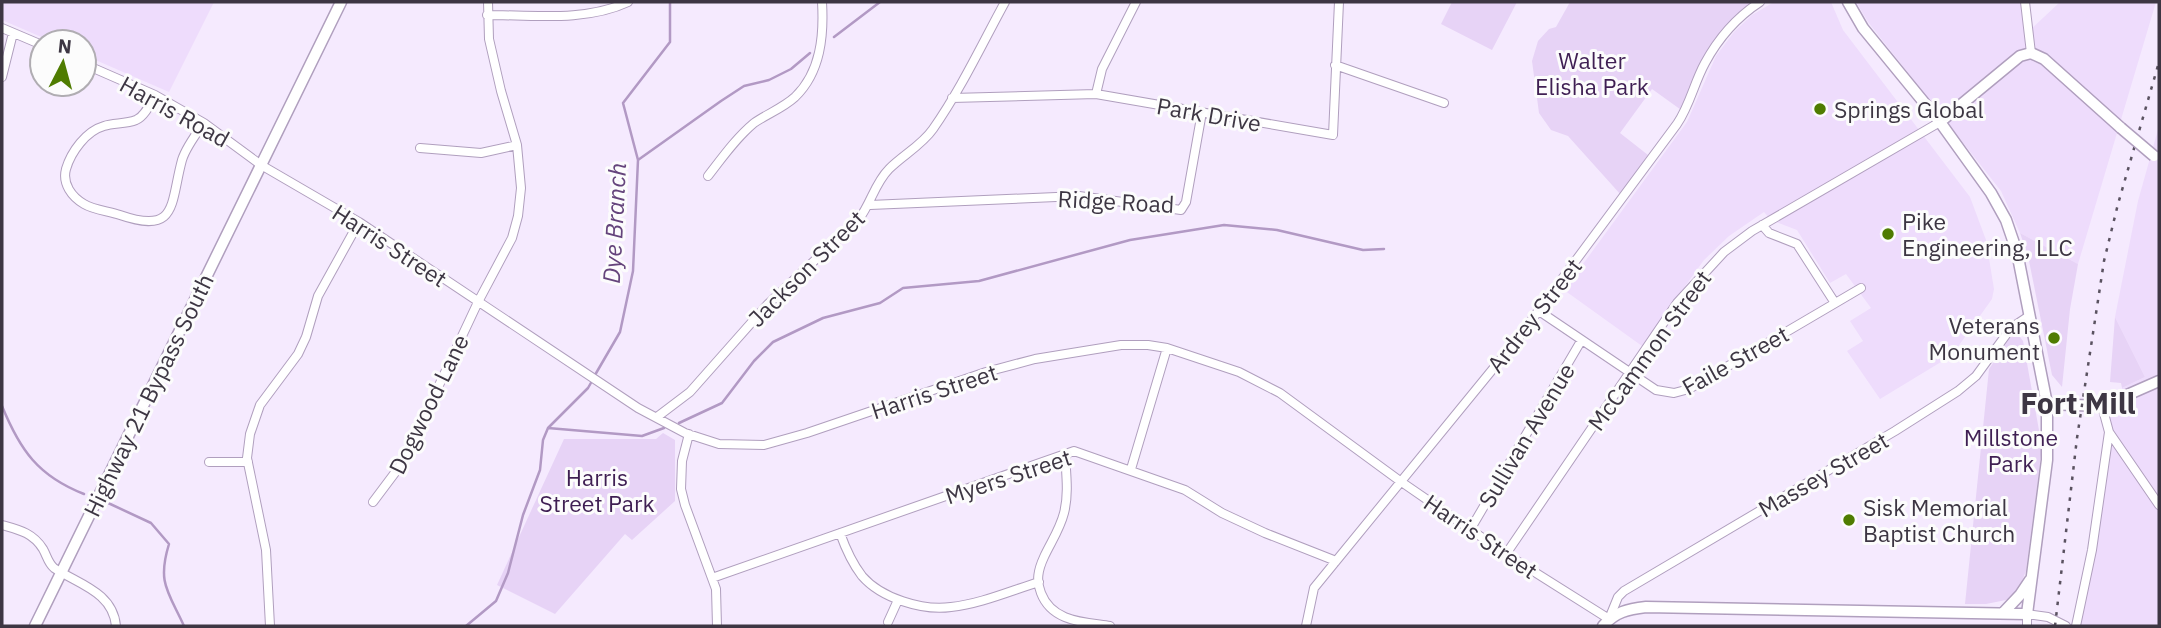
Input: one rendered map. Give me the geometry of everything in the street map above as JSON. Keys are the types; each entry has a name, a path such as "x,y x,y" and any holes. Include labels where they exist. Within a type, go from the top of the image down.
{"main road":[{"name":"Highway 21 Bypass South","path":"35,626 341,2"},
{"path":"1606,623 1630,608 1646,607 2027,614 2047,460 2047,404 2017,252 2006,220 1991,193 1940,122 1863,28 1848,2"},
{"path":"1940,122 2020,56 2031,53 2044,59 2156,159"},
{"path":"2047,404 2102,406 2159,380"},
{"path":"2003,613 2024,591 2032,575"}],"street":[{"name":"Dogwood Lane","path":"373,502 403,462 478,302 512,238 518,216 521,188 517,145 489,39 488,2"},
{"path":"487,15 568,16 610,10 628,2"},
{"path":"708,176 730,146 753,124 795,97 814,70 824,32 821,2"},
{"name":"Jackson Street","path":"657,417 690,392 739,334 847,232 870,205 875,189 888,170 931,131 1004,2"},
{"path":"1096,94 1102,69 1136,2"},
{"name":"Park Drive","path":"952,98 1096,94 1333,135 1339,2"},
{"name":"Ardrey Street","path":"1306,626 1314,588 1539,311 1677,124 1692,98 1704,64 1720,40 1737,20 1760,2"},
{"path":"2025,2 2031,53"},
{"path":"2,28 28,39"},
{"path":"2,77 13,33"},
{"path":"1335,65 1444,103"},
{"name":"Harris Road","path":"98,70 155,95 204,123 261,165"},
{"path":"155,95 137,120 101,126 85,138 72,155 65,171 67,185 74,198 88,206 154,223 165,216 180,178 182,159 204,123"},
{"name":"Ridge Road","path":"870,205 1079,196 1181,210 1186,202 1202,112"},
{"name":"McCammon Street","path":"1506,554 1628,373 1697,279 1724,252 1762,225 1940,122"},
{"path":"420,148 481,153 517,145"},
{"name":"Harris Street","path":"261,165 359,222 586,374 690,435 719,444 764,444 807,433 986,372 1035,359 1121,345 1167,348 1239,372 1280,393 1400,481 1606,623"},
{"path":"270,626 265,541 248,462 250,434 260,405 298,354 318,296 359,222"},
{"path":"1762,225 1769,233 1797,244 1835,303"},
{"name":"Faile Street","path":"1539,311 1628,373 1656,390 1674,393 1689,389 1861,288"},
{"name":"Massey Street","path":"1606,623 1618,597 1624,591 1882,439 1958,391 1976,376 2011,328 2029,316"},
{"name":"Sullivan Avenue","path":"1470,530 1581,341"},
{"path":"1131,469 1167,348"},
{"path":"2102,406 2109,432 2159,505"},
{"path":"2076,626 2092,550 2109,432"},
{"path":"690,435 682,461 681,489 716,589 718,626"},
{"name":"Myers Street","path":"712,578 1074,451 1185,490 1222,513 1336,561"},
{"path":"1065,454 1065,509 1059,529 1044,558 1038,582 1044,600 1053,612 1074,620 1110,626"},
{"path":"209,461 248,462"},
{"path":"2,525 33,536 51,566 94,590 115,617 116,626"},
{"path":"840,533 862,576 879,590 898,600 950,608 1038,582"},
{"path":"888,622 898,600"},
{"path":"2027,626 2027,614 2048,617 2066,626"}],"shaded area":[{"path":"2,2 214,2 169,92 98,61 98,28 28,28 28,31 2,20"},
{"path":"1774,2 1831,2 1843,30 1970,197 1986,240 1994,289 1992,299 1957,348 1941,362 1880,399 1847,351 1863,341 1850,321 1871,308 1846,274 1830,283 1797,230 1771,220 1764,212 1729,236 1704,260 1642,346 1564,290 1687,122 1716,56 1734,32 1752,15"},
{"path":"1856,2 2023,2 2027,33 2060,2 2156,2 2078,264 2020,233 2001,191 1868,22"},
{"path":"2159,126 2159,626 2077,626 2111,432 2104,407 2122,400 2122,388 2145,377 2115,317 2138,201"}],"green space":[{"path":"1452,2 1517,2 1492,50 1441,24"},
{"name":"Walter Elisha Park","path":"1570,2 1757,2 1710,52 1684,112 1652,89 1620,133 1648,155 1621,195 1568,136 1551,130 1539,113 1532,61 1538,41 1549,29 1556,27"},
{"path":"2020,233 2078,264 2070,309 2062,387 2052,375 2028,256"},
{"path":"2115,317 2145,377 2122,388 2121,383 2110,382"},
{"name":"Millstone Park","path":"2013,336 2020,337 2023,341 2042,447 2026,571 2018,591 2006,600 1965,604 1989,369"},
{"name":"Harris Street Park","path":"663,433 675,440 675,501 632,540 625,534 555,614 497,585 564,439 656,439"}],"waterway":[{"name":"Dye Branch","path":"595,375 620,332 633,271 638,160 623,103 670,42 670,2"},
{"path":"834,37 880,2"},
{"path":"638,160 744,86 769,80 791,69 810,53"},
{"path":"679,423 722,403 754,361 773,342 823,318 880,303 903,288 979,281 1130,240 1224,225 1277,230 1363,250 1384,249"},
{"name":"Dye Branch","path":"466,626 496,601 508,573 523,515 540,470 543,440 548,428 592,381"},
{"path":"2,406 16,436 32,460 54,479 84,494"},
{"path":"548,428 642,436 664,428"},
{"path":"106,502 151,523 169,544 164,578 184,626"}],"railway":[{"path":"2055,626 2077,438 2104,261 2159,62"}],"place":[{"name":"Springs Global","path":"1820,109"},
{"name":"Pike Engineering, LLC","path":"1888,234"},
{"name":"Veterans Monument","path":"2054,338"},
{"name":"Sisk Memorial Baptist Church","path":"1849,520"}],"district":[{"name":"Fort Mill","path":"2078,402"}]}
